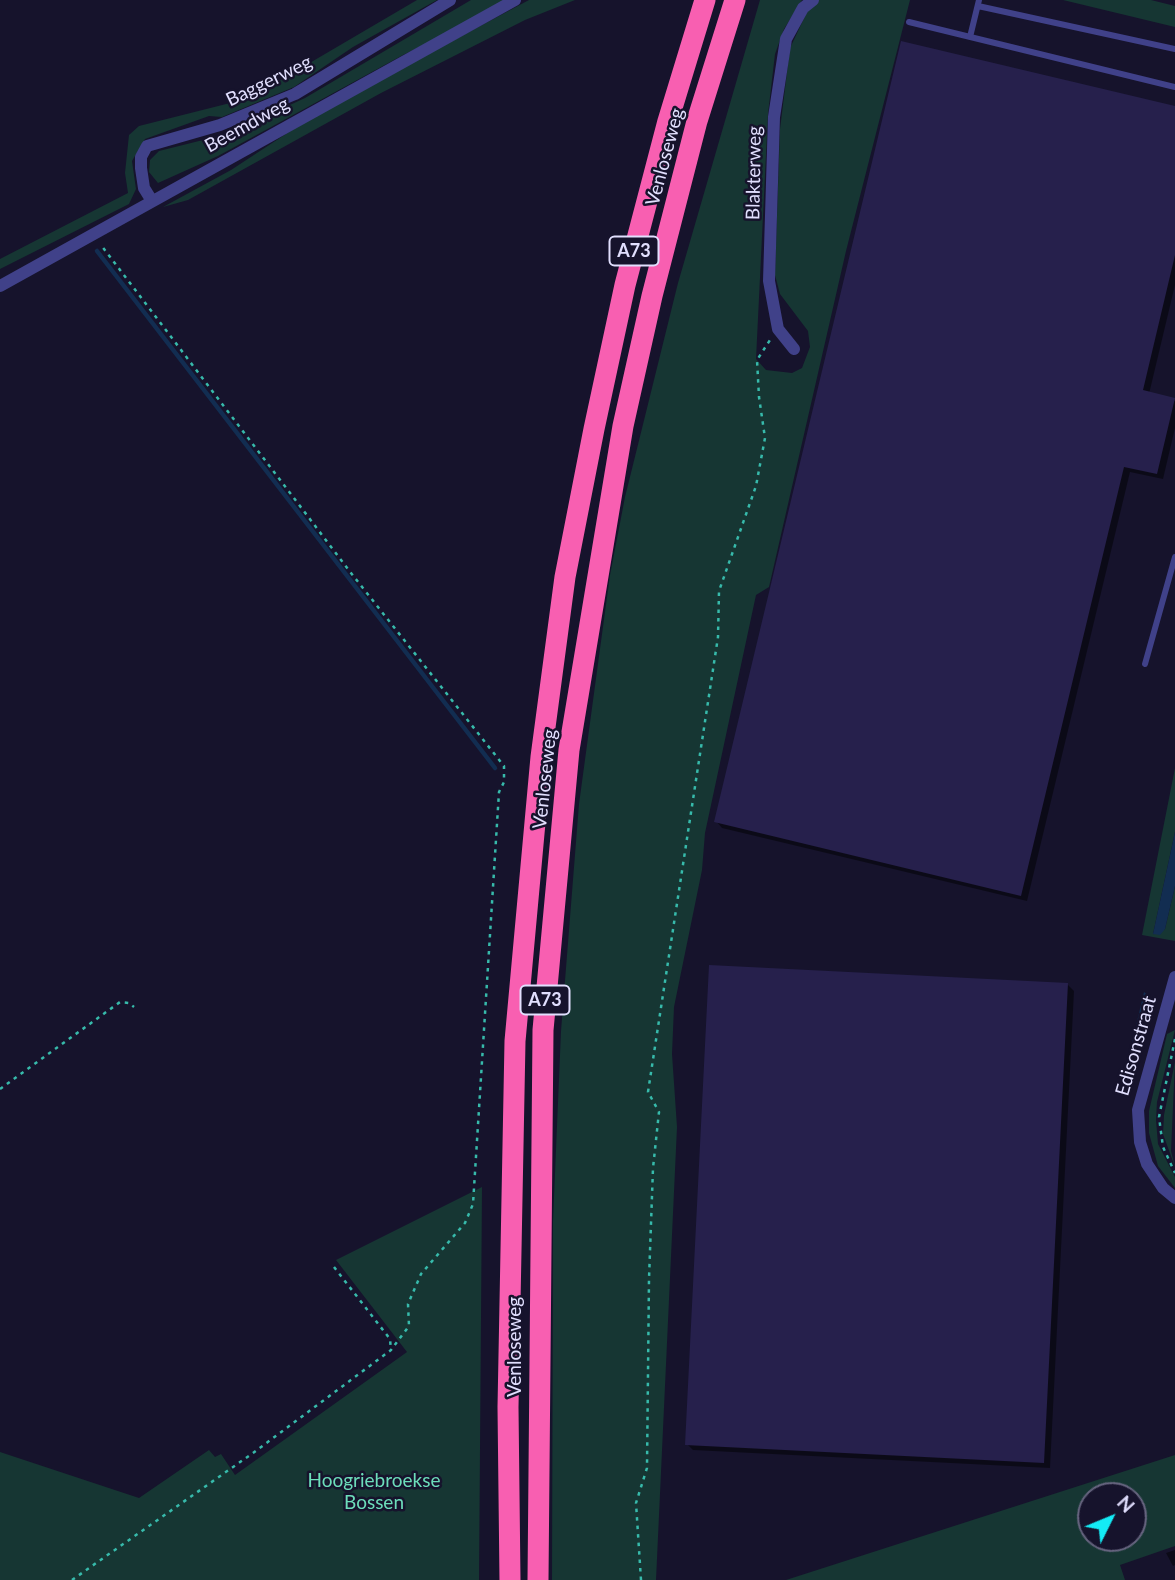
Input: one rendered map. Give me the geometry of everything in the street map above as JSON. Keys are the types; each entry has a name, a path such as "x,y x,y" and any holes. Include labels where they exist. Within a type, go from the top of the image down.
{"highway":[{"name":"Venloseweg","path":"510,1580 508,1407 515,1041 541,757 565,577 625,285 668,121 705,0"},
{"name":"Venloseweg","path":"538,1580 542,1030 569,750 623,426 652,296 697,121 735,0"}],"street":[{"name":"Baggerweg","path":"152,201 144,188 141,168 141,157 148,146 220,125 295,94 450,0"},
{"name":"Beemdweg","path":"0,286 515,0"},
{"name":"Blakterweg","path":"794,349 778,329 769,281 774,117 786,39 803,8 813,0"},
{"name":"Edisonstraat","path":"1175,977 1138,1110 1140,1142 1147,1164 1163,1188 1175,1198"}],"lane":[{"path":"970,37 979,3 1175,49"},
{"path":"909,22 1175,87"},
{"path":"1145,664 1175,557"}],"path":[{"path":"72,1580 138,1536 391,1350 410,1326 408,1304 421,1274 465,1223 473,1204 499,792 504,782 504,765 351,573 93,233"},
{"path":"641,1580 636,1503 647,1468 649,1279 653,1168 659,1112 648,1092 718,638 719,591 756,486 765,438 757,360 778,329"},
{"path":"0,1089 120,1002 134,1007"},
{"name":"Edisonstraat","path":"1175,1039 1159,1117 1163,1147 1175,1173"},
{"path":"334,1267 390,1339 391,1350"}],"green space":[{"path":"417,0 437,0 353,47 294,87 222,117 209,116 145,139 132,161 136,189 129,204 0,269 0,259 128,193 125,173 129,135 139,126 250,98"},
{"path":"471,0 513,0 403,55 218,156 158,183 149,172 150,160 159,151 227,134 305,98"},
{"path":"529,0 575,0 525,20 381,93 188,200 163,207 231,170 321,111"},
{"path":"760,0 802,0 784,29 775,54 768,114 756,359 766,370 792,373 802,368 810,347 808,331 780,294 775,275 780,129 790,48 807,12 819,0 910,0 846,251 769,587 756,595 705,833 702,870 674,1007 672,1054 677,1127 656,1580 552,1580 553,1221 561,1031 579,804 610,575 625,497 678,283"},
{"path":"1063,0 1151,0 1175,6 1175,27"},
{"path":"1175,768 1175,832 1153,934 1165,929 1175,886 1175,941 1142,935"},
{"path":"1175,1030 1157,1102 1156,1120 1158,1144 1175,1177 1175,1188 1158,1166 1149,1133 1149,1111 1167,1034"},
{"path":"1175,1062 1171,1151 1175,1167 1163,1134 1164,1115"},
{"name":"Hoogriebroekse Bossen","path":"482,1187 479,1580 0,1580 0,1452 139,1498 209,1450 215,1457 221,1454 235,1475 407,1352 336,1260"},
{"path":"1175,1455 1175,1546 1120,1565 1125,1580 786,1580 1077,1486 1077,1552 1147,1552 1147,1482 1091,1482"}],"water":[{"path":"1175,832 1175,886 1165,929 1160,935 1153,934"},
{"path":"1144,992 1149,996 1125,1086 1123,1081"}],"building":[{"path":"901,41 1175,106 1175,255 1143,390 1175,398 1157,474 1124,467 1021,896 714,822"},
{"path":"709,965 1068,983 1044,1463 685,1445"}],"waterway":[{"path":"97,251 495,768"}]}
